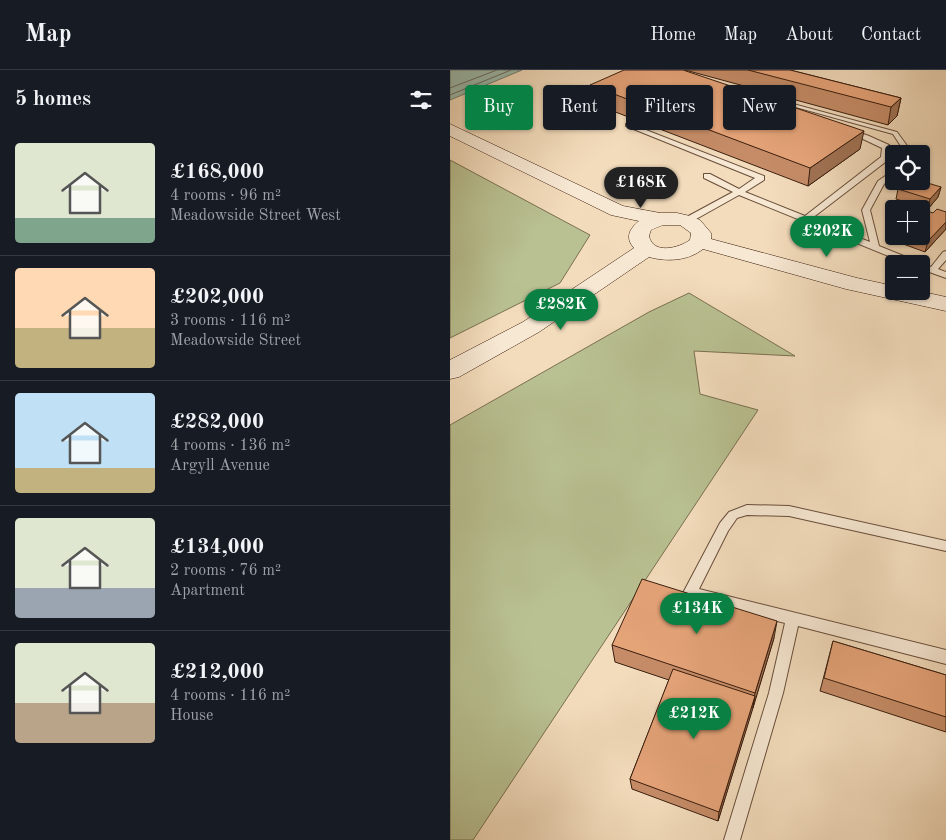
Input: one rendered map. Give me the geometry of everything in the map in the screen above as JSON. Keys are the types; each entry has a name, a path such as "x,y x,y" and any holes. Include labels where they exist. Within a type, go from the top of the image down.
{"street":[{"path":"450,129 618,210 660,219 686,221 693,224 701,232 700,242"},
{"path":"618,210 643,241 666,254 686,251 700,242 854,284 946,304"},
{"path":"643,241 643,226 660,219"},
{"path":"450,371 531,327 643,241"}],"lane":[{"path":"796,105 895,133 904,145"},
{"path":"796,114 814,120"},
{"path":"806,220 885,158 886,147 867,137 841,128"},
{"path":"641,130 761,178 741,193 686,221"},
{"path":"707,176 741,193 895,255"},
{"path":"876,247 866,210 881,183 885,180"},
{"path":"946,254 932,270 946,275"},
{"path":"946,546 788,511 747,510 733,515 724,527 690,593 946,657"},
{"path":"732,840 776,693 793,619"}],"green space":[{"path":"450,160 590,235 560,283 450,338"},
{"path":"689,293 795,356 694,351 700,394 758,410 473,840 450,840 450,425 649,312"}],"water":[{"path":"450,70 522,70 486,85 465,85 465,94 450,100"}],"building":[{"path":"624,70 683,70 728,85 723,85 723,130 796,130 796,108 864,131 810,168 709,130 713,130 713,85 626,85 626,99 616,95 616,85 590,85"},
{"path":"748,70 790,70 901,98 891,107"},
{"path":"930,184 941,187 930,199 901,190 930,190"},
{"path":"937,209 946,212 946,222 930,239 930,212 933,213"},
{"path":"642,579 777,621 755,693 612,645"},
{"path":"833,641 946,675 946,717 824,678"},
{"path":"673,669 755,696 719,812 630,779"}]}
